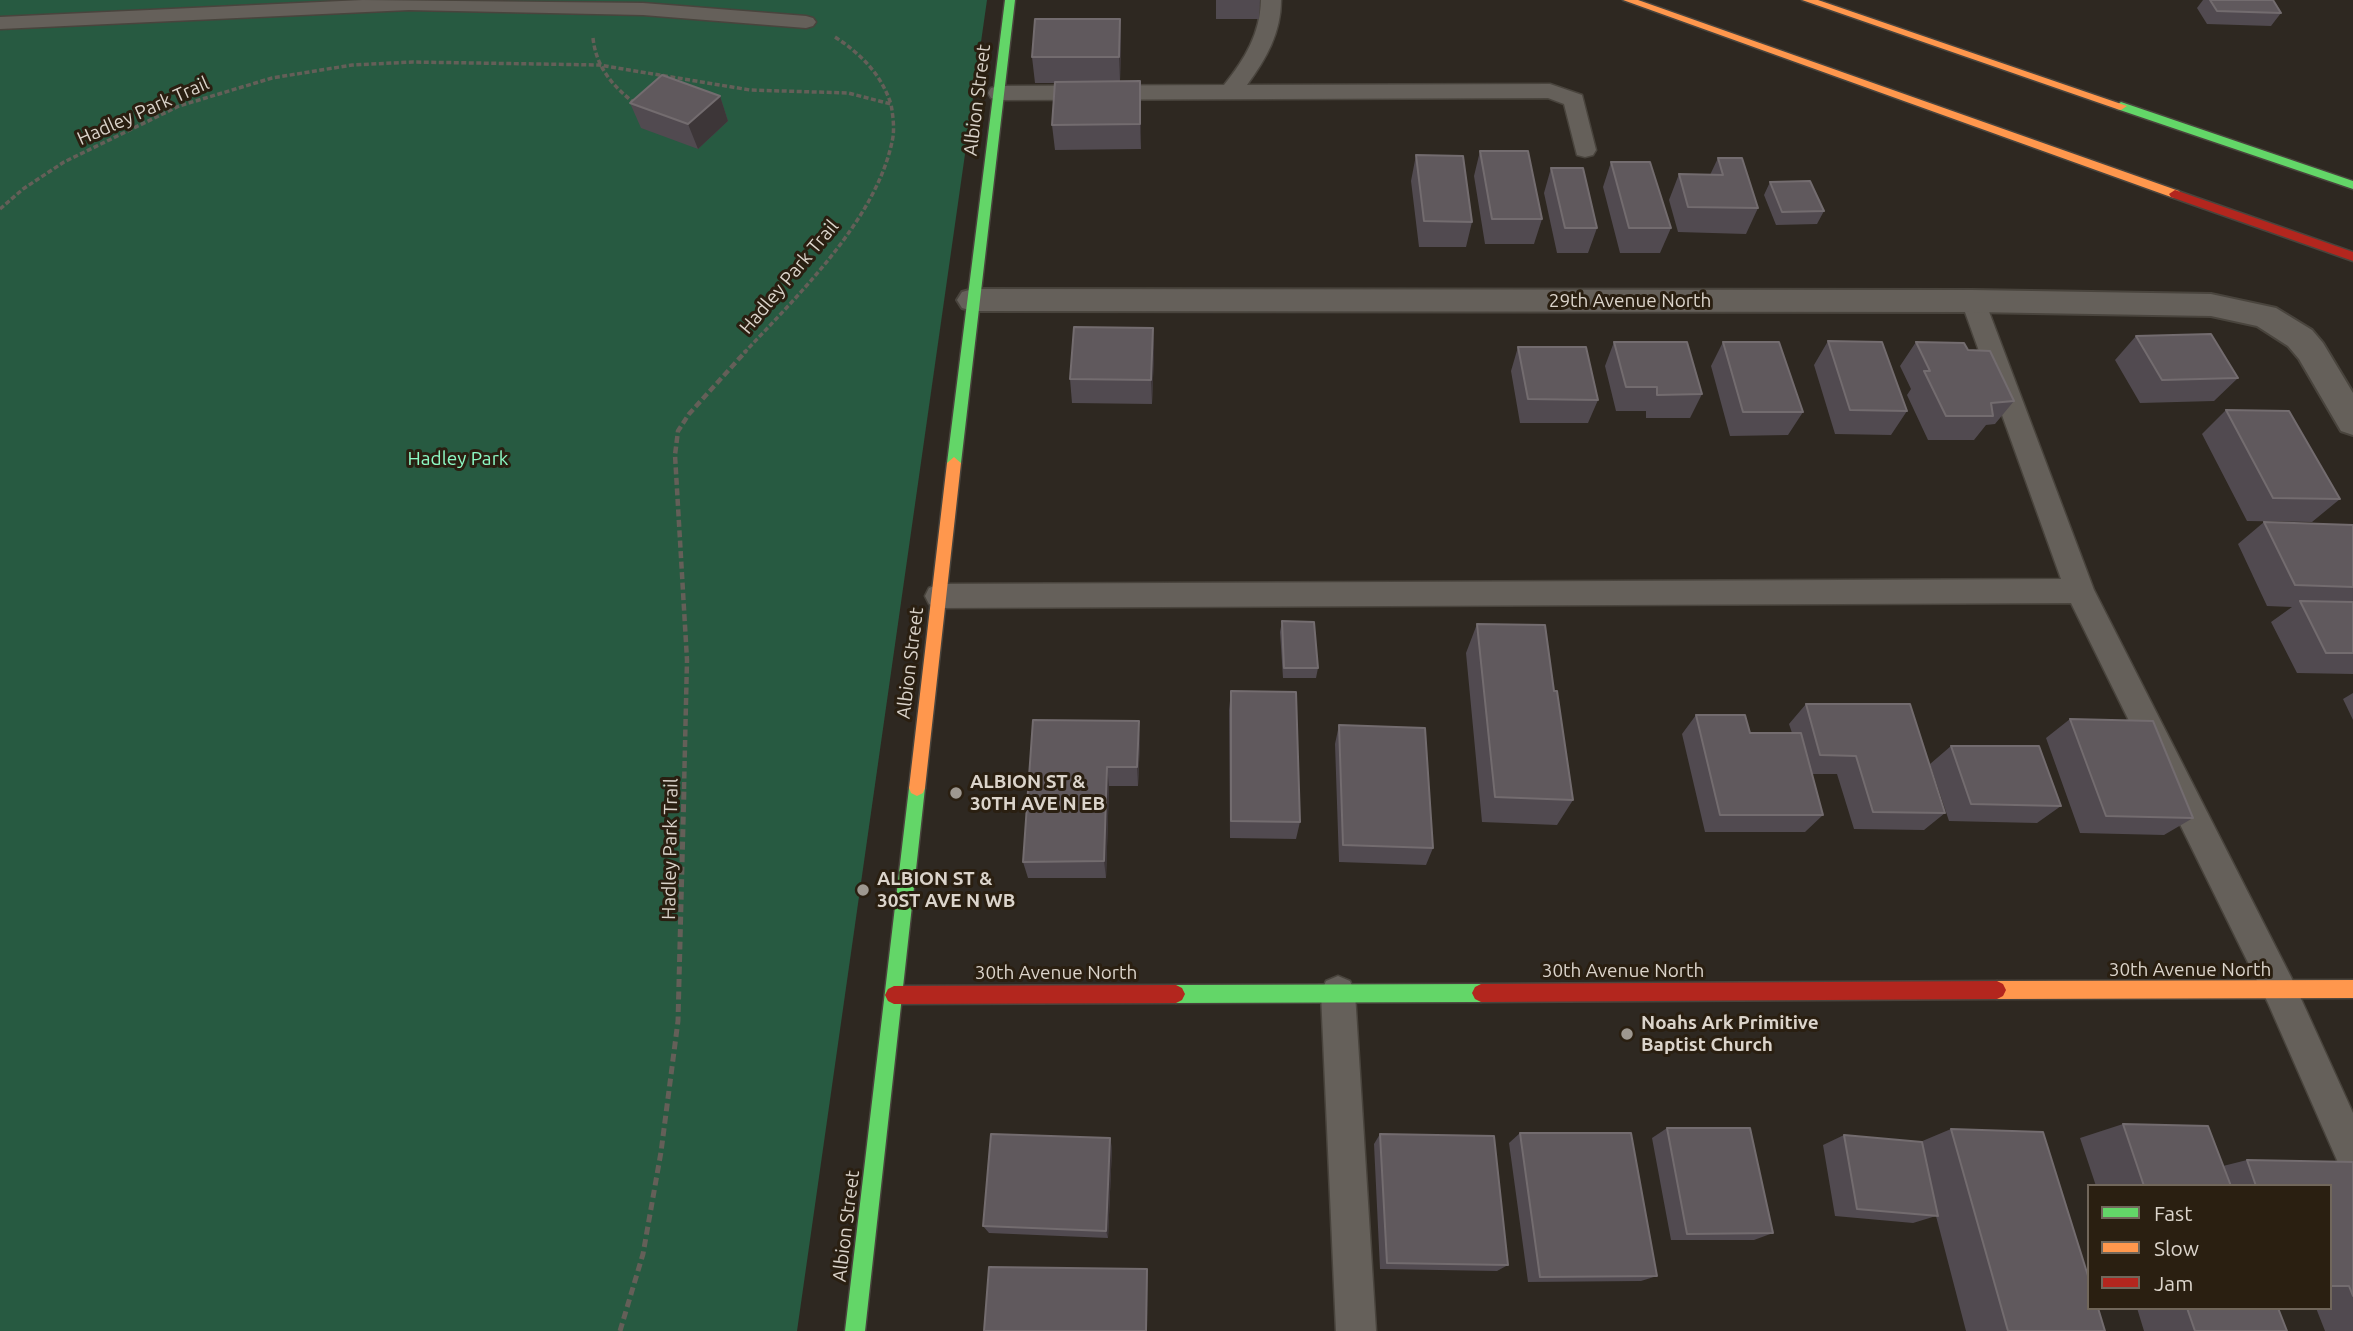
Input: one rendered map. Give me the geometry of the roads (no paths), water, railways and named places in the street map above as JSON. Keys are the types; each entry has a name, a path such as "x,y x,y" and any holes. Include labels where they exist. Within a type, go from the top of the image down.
{"main road":[{"name":"Albion Street","path":"855,1331 1010,0"},
{"path":"1628,0 2353,257"},
{"path":"1807,0 2353,185"},
{"name":"30th Avenue North","path":"894,995 2353,989"}],"street":[{"name":"29th Avenue North","path":"973,300 2211,305 2247,311 2283,325 2311,351 2353,422"}],"lane":[{"path":"1230,92 1253,63 1264,38 1271,0"},
{"path":"0,23 409,4 603,8 806,22"},
{"path":"999,93 1550,91 1574,100 1585,150"},
{"path":"1973,302 2080,591 2280,991 2353,1154"},
{"path":"939,596 2080,591"},
{"path":"1338,993 1356,1331"}],"place":[{"name":"ALBION ST & 30TH AVE N EB","path":"956,793"},
{"name":"ALBION ST & 30ST AVE N WB","path":"863,890"},
{"name":"Noahs Ark Primitive Baptist Church","path":"1627,1034"}],"park label":[{"name":"Hadley Park","path":"458,459"}]}
